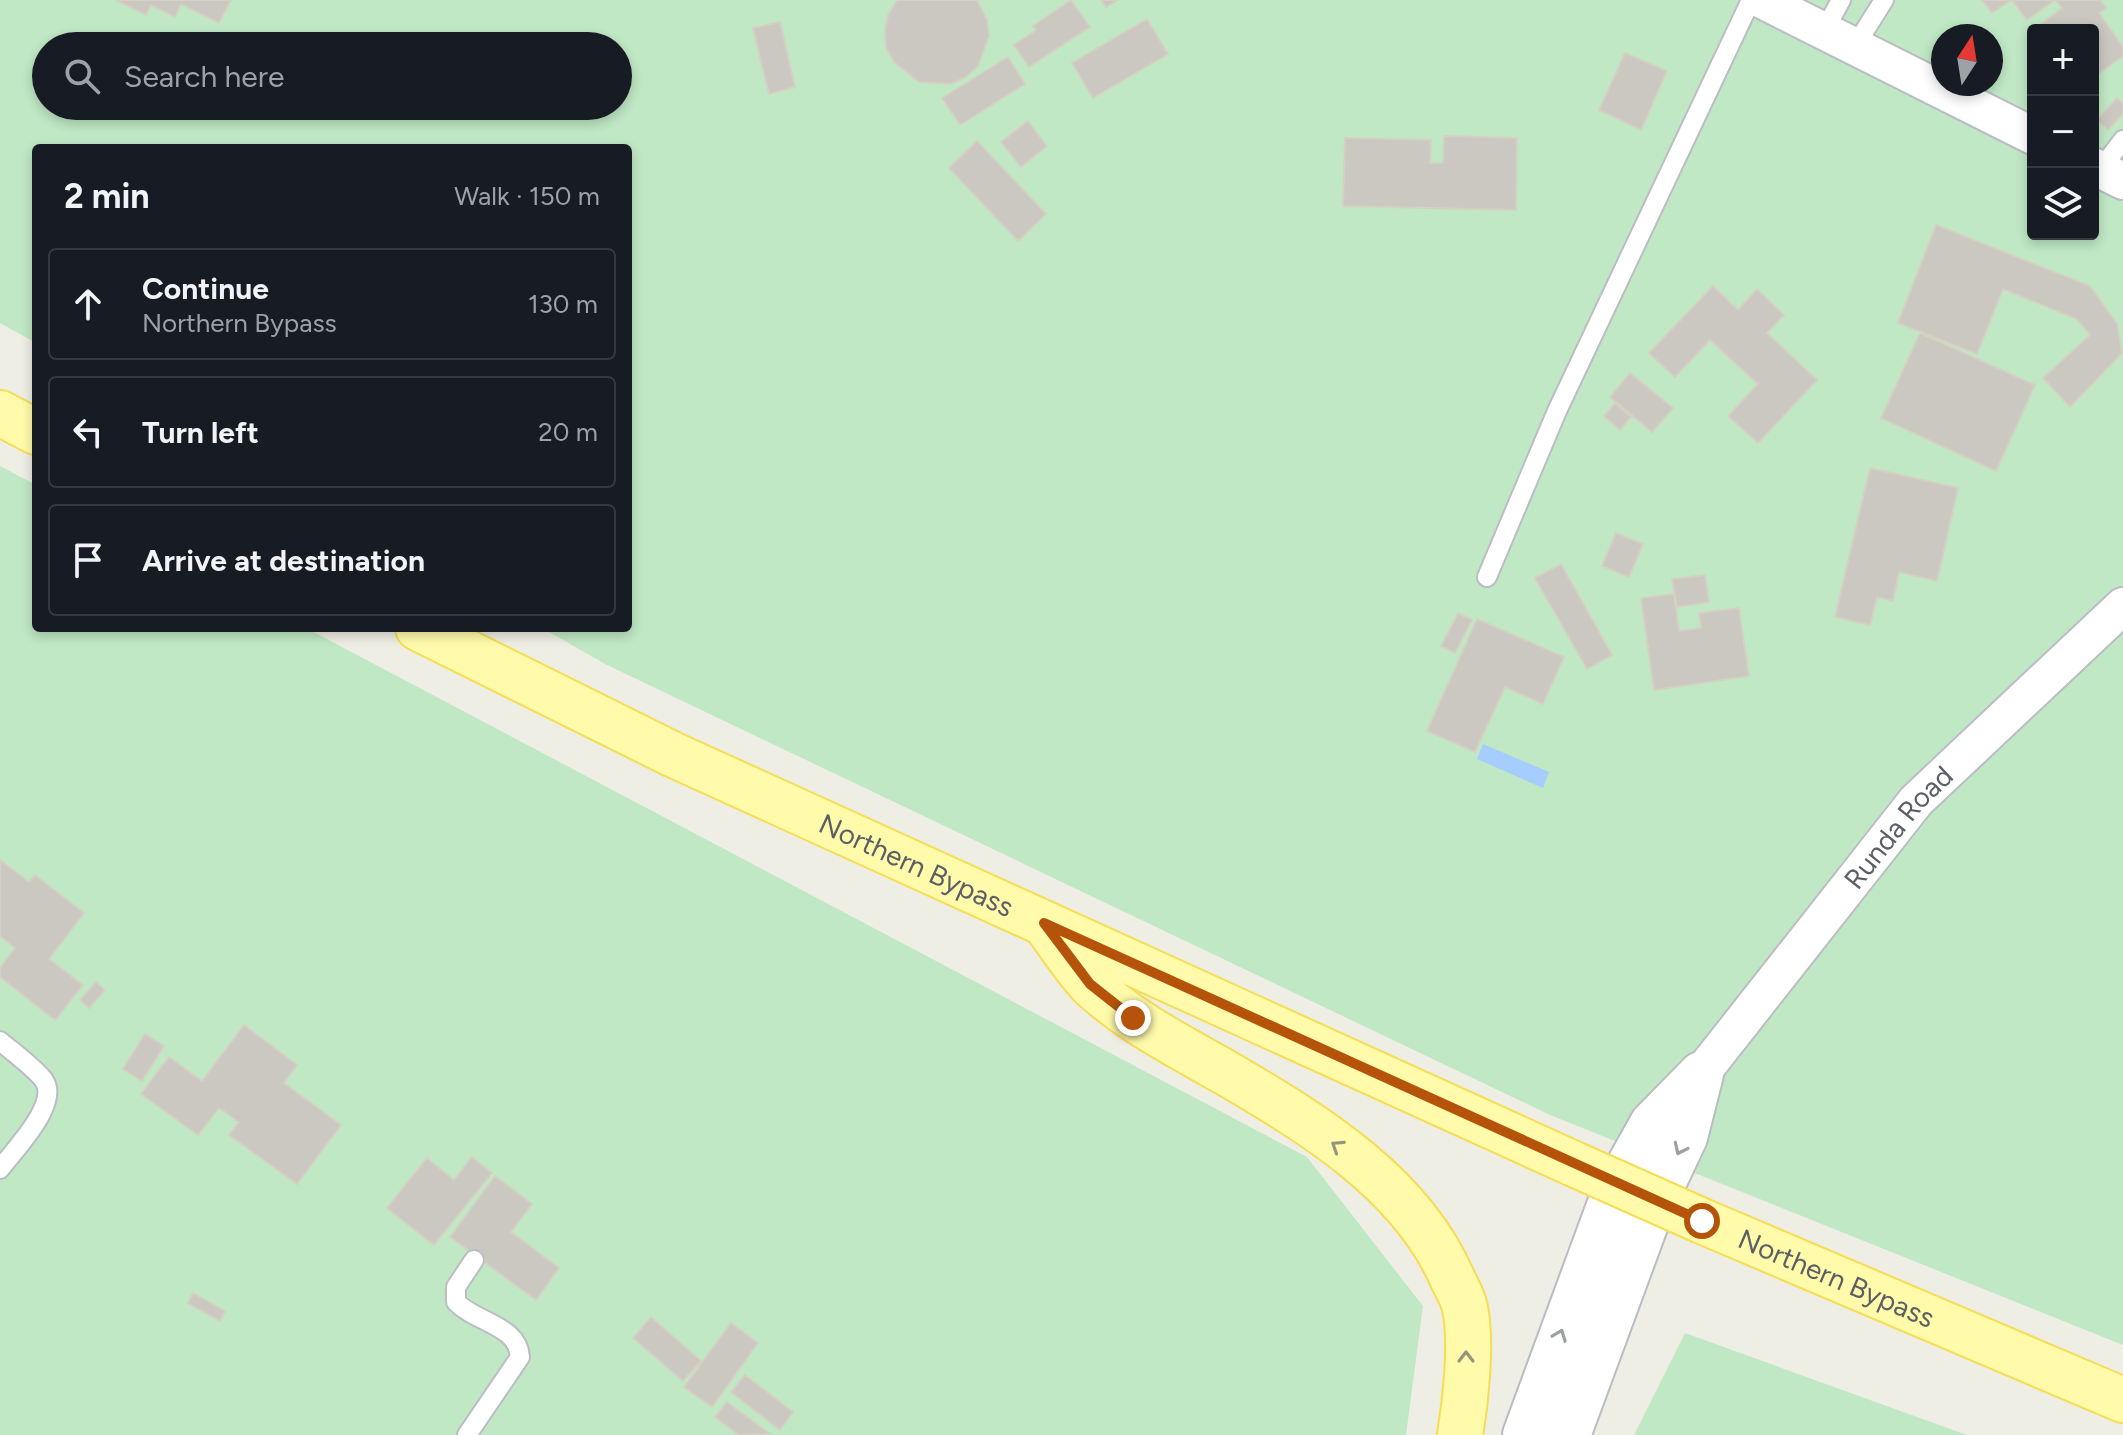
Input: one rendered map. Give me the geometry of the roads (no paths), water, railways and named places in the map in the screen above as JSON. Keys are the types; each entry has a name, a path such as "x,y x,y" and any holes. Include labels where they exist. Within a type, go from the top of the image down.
{"main road":[{"path":"0,413 32,430"},
{"name":"Northern Bypass","path":"426,632 674,755 1574,1164 2123,1400"},
{"path":"1044,923 1090,984 1133,1018 1168,1042 1229,1075 1352,1155 1403,1200 1440,1250 1465,1307 1466,1360 1460,1435"}],"street":[{"path":"1762,0 1840,26 2027,133"},
{"name":"Runda Road","path":"1525,1435 1615,1190 1652,1124 1701,1074 1916,801 2123,606"},
{"name":"Runda Road","path":"1568,1435 1652,1207 1685,1137 1701,1074"}],"lane":[{"path":"1487,577 1557,411 1751,0"},
{"path":"1840,26 1884,0"},
{"path":"2105,173 2123,140"},
{"path":"0,1041 45,1081 49,1094 44,1110 0,1169"},
{"path":"467,1435 520,1357 519,1344 510,1334 476,1318 456,1302 456,1287 474,1260"}],"water":[{"path":"1483,744 1549,772 1543,788 1477,759"}]}
